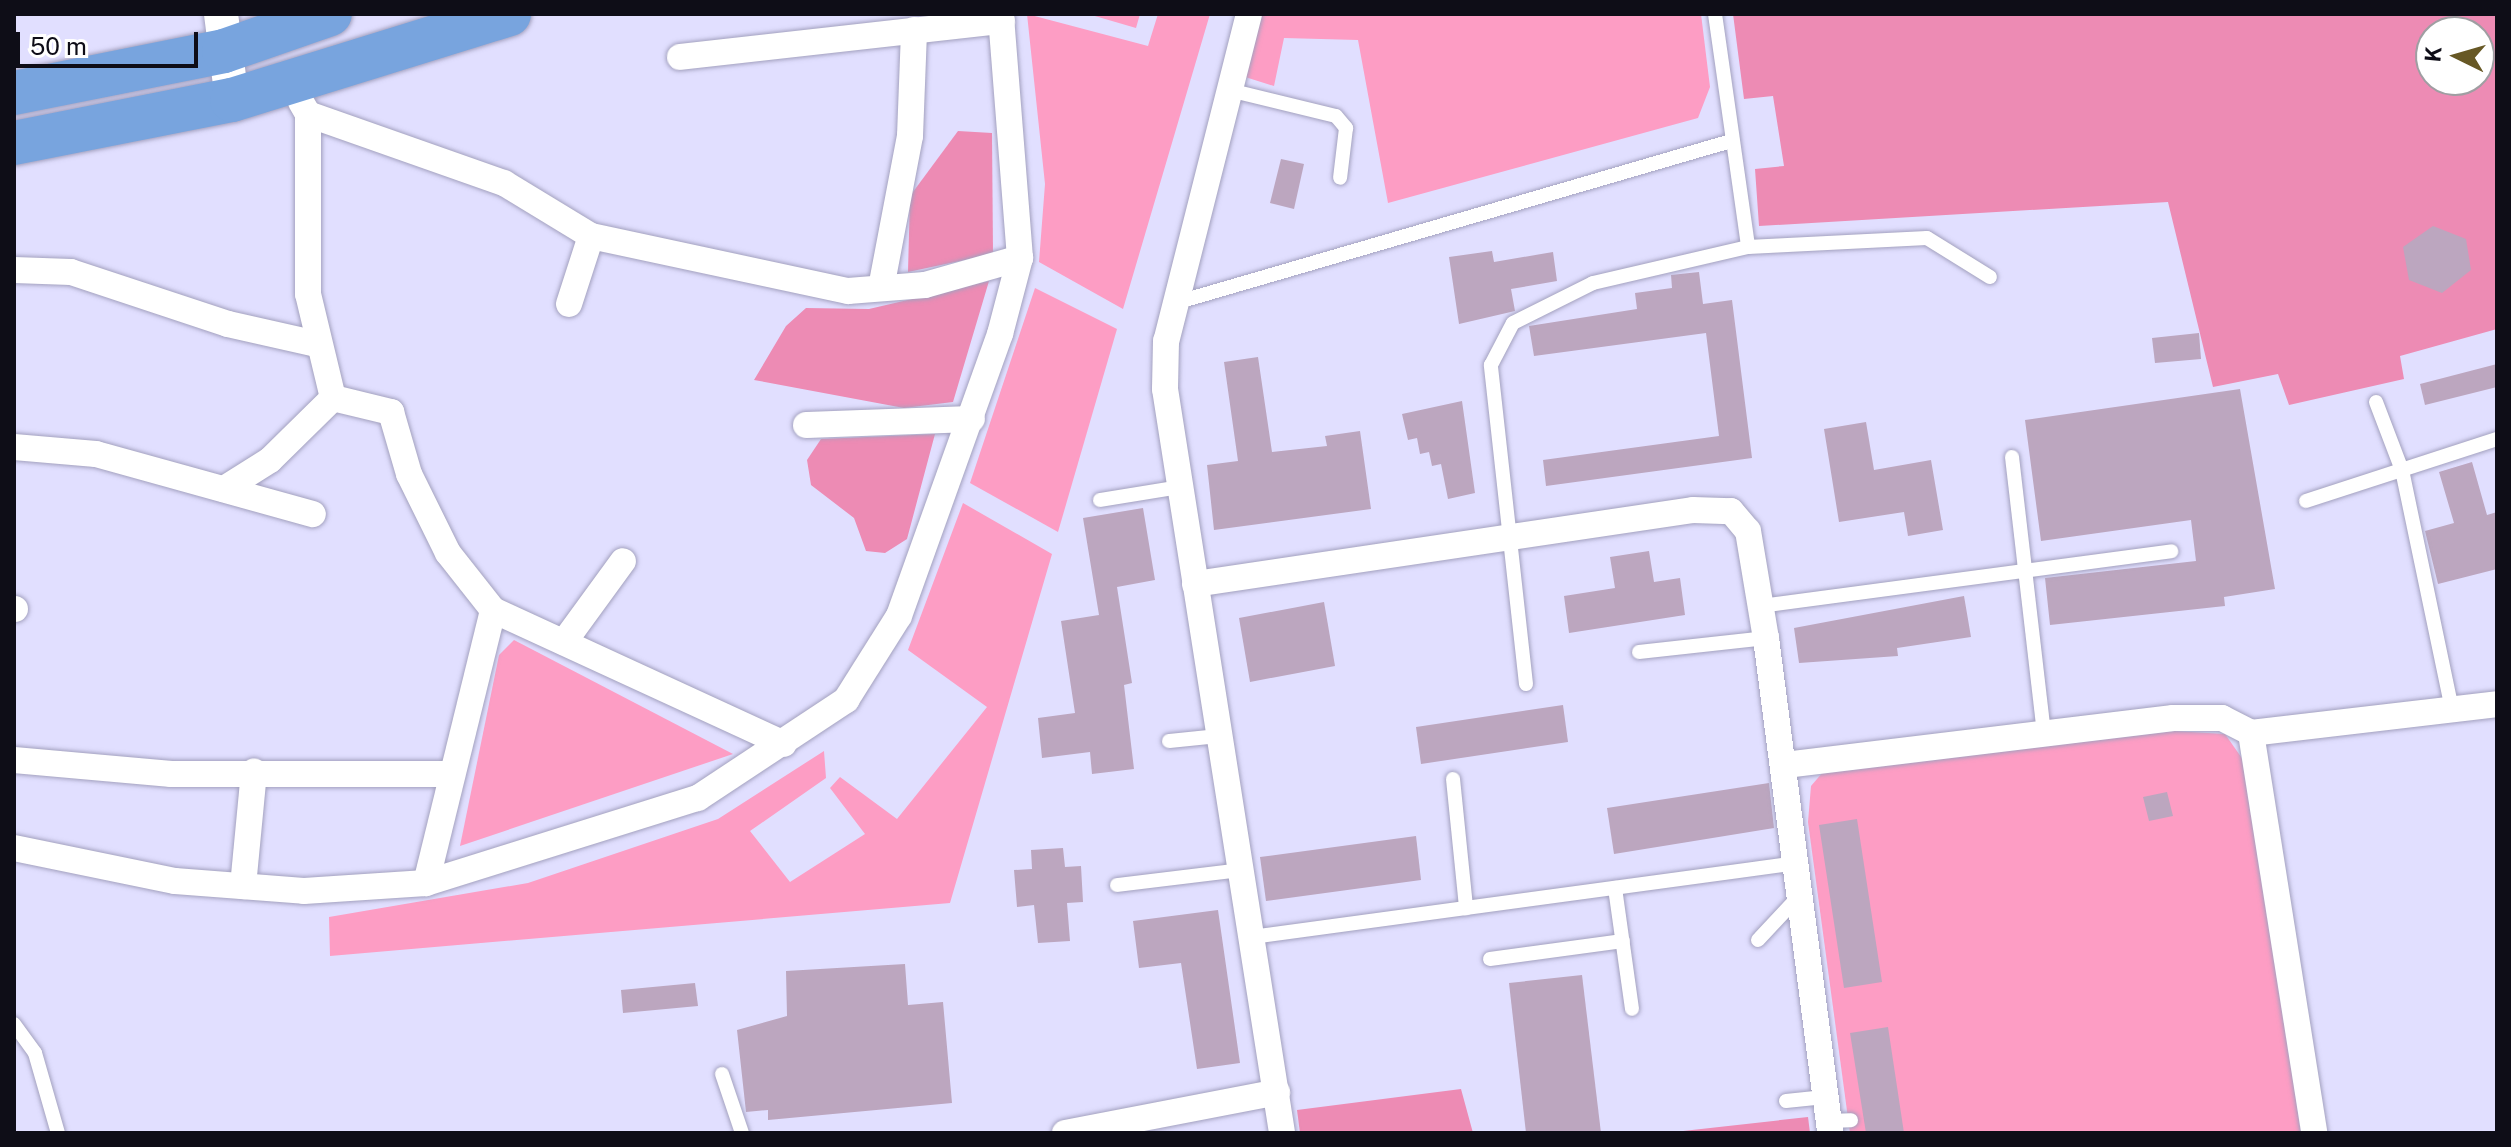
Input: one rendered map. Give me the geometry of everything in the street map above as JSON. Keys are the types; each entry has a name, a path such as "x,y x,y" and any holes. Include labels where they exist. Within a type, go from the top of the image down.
{"highway":[{"path":"14,93 222,32 330,14"},
{"path":"14,143 232,100 298,98 509,14"}],"street":[{"path":"1249,14 1174,303 1165,389 1282,1133"},
{"path":"14,848 175,881 304,891 426,883 698,798 784,744 846,700 899,616 972,419 1020,258 1002,17 680,57"},
{"path":"277,22 298,98 308,294 317,344 333,398"},
{"path":"881,288 910,136 914,30"},
{"path":"222,32 232,100"},
{"path":"298,98 504,183 591,236 848,291 925,285 1020,258"},
{"path":"569,304 591,236"},
{"path":"14,270 71,272 228,324 317,344"},
{"path":"224,489 270,460 333,398"},
{"path":"333,398 391,412 409,474 448,553 493,610 784,744"},
{"path":"806,425 972,419"},
{"path":"14,447 96,454 313,514"},
{"path":"1195,584 1507,538 1731,511 1748,531 1761,606 1834,1118"},
{"path":"564,642 623,561"},
{"path":"426,883 493,610"},
{"path":"1785,765 2173,718 2222,718 2251,733 2497,704"},
{"path":"2251,733 2314,1133"},
{"path":"14,760 171,774 452,774"},
{"path":"243,886 254,772"},
{"path":"1065,1133 1277,1092"}],"lane":[{"path":"1715,14 1748,247"},
{"path":"1229,90 1336,116 1346,128 1340,178"},
{"path":"1174,303 1731,141"},
{"path":"1526,684 1507,538 1491,365 1513,323 1593,283 1748,247 1927,238 1990,277"},
{"path":"2376,402 2402,470 2452,709"},
{"path":"2306,501 2497,439"},
{"path":"2012,457 2044,734"},
{"path":"1100,500 1180,487"},
{"path":"1761,606 2026,566 2171,551"},
{"path":"1639,652 1766,638"},
{"path":"1169,741 1219,736"},
{"path":"1453,779 1466,908"},
{"path":"1252,937 1797,863"},
{"path":"1117,885 1241,870"},
{"path":"1615,888 1632,1009"},
{"path":"1758,940 1800,895"},
{"path":"1490,959 1623,941"},
{"path":"14,1024 35,1053 58,1133"},
{"path":"722,1074 742,1133"},
{"path":"1786,1101 1834,1118"}],"shaded area":[{"path":"1027,14 1148,46 1158,14 1210,14 1123,309 1039,262 1045,184"},
{"path":"1088,14 1140,14 1136,28"},
{"path":"1259,14 1701,14 1710,87 1698,118 1388,203 1358,40 1284,38 1274,86 1242,76"},
{"path":"1733,14 2497,14 2497,329 2400,356 2404,379 2289,405 2278,374 2213,387 2168,202 1759,226 1755,169 1784,166 1773,96 1744,99"},
{"path":"958,131 992,133 993,254 908,272 910,196"},
{"path":"989,281 953,402 904,408 754,380 786,326 806,308 869,309"},
{"path":"1035,288 1117,329 1058,532 970,483"},
{"path":"935,434 907,539 885,553 866,551 854,518 811,485 807,460 821,439"},
{"path":"963,503 1052,554 950,903 330,956 329,917 528,883 718,819 824,751 826,778 750,831 790,882 865,834 830,788 840,777 897,819 987,707 908,650"},
{"path":"514,640 733,754 460,846 499,655"},
{"path":"2174,731 2225,734 2246,764 2301,1133 1850,1133 1808,822 1811,786 1823,772"},
{"path":"1461,1089 1473,1133 1300,1133 1297,1110"},
{"path":"1808,1117 1810,1133 1665,1133"}],"building":[{"path":"1281,159 1304,164 1294,209 1270,203"},
{"path":"2433,226 2466,239 2471,270 2442,293 2409,280 2403,247"},
{"path":"1492,251 1494,262 1553,252 1557,281 1511,289 1515,311 1459,324 1449,257"},
{"path":"1699,272 1703,304 1732,300 1752,458 1546,486 1543,460 1719,436 1706,333 1534,356 1529,326 1637,309 1635,293 1672,288 1671,275"},
{"path":"2199,333 2201,359 2155,363 2152,338"},
{"path":"1258,357 1272,452 1327,446 1325,436 1360,431 1371,509 1214,530 1207,465 1238,461 1224,362"},
{"path":"2497,364 2497,387 2425,405 2420,384"},
{"path":"2240,389 2275,589 2224,597 2225,606 2050,625 2045,578 2196,561 2191,520 2041,541 2025,420"},
{"path":"1462,401 1475,493 1448,499 1441,464 1432,466 1429,452 1420,454 1417,438 1408,440 1402,414"},
{"path":"1866,422 1874,470 1931,460 1943,530 1908,536 1904,512 1839,522 1824,429"},
{"path":"2472,462 2487,515 2497,512 2497,569 2438,584 2425,531 2454,523 2439,472"},
{"path":"1143,508 1155,580 1117,587 1132,683 1124,685 1134,769 1092,774 1090,752 1042,758 1038,718 1075,713 1061,621 1099,615 1083,518"},
{"path":"1649,551 1654,582 1680,578 1685,615 1569,633 1564,596 1615,588 1610,557"},
{"path":"1964,596 1971,637 1897,648 1898,656 1799,663 1794,628"},
{"path":"1324,602 1335,666 1250,682 1239,618"},
{"path":"1563,705 1568,742 1421,764 1416,727"},
{"path":"1769,783 1774,828 1614,854 1607,808"},
{"path":"2167,792 2173,816 2149,821 2143,797"},
{"path":"1857,819 1882,982 1844,988 1819,825"},
{"path":"1416,836 1421,880 1266,901 1260,857"},
{"path":"1063,848 1065,867 1081,866 1083,902 1067,903 1070,941 1038,943 1034,905 1017,907 1014,870 1032,869 1031,850"},
{"path":"1218,910 1240,1063 1197,1069 1181,963 1139,968 1133,921"},
{"path":"905,964 908,1005 943,1002 952,1103 768,1120 768,1110 746,1112 737,1030 787,1016 786,971"},
{"path":"1582,975 1601,1133 1526,1133 1509,983"},
{"path":"695,983 698,1006 623,1013 621,990"},
{"path":"1888,1027 1904,1133 1866,1133 1850,1033"}]}
